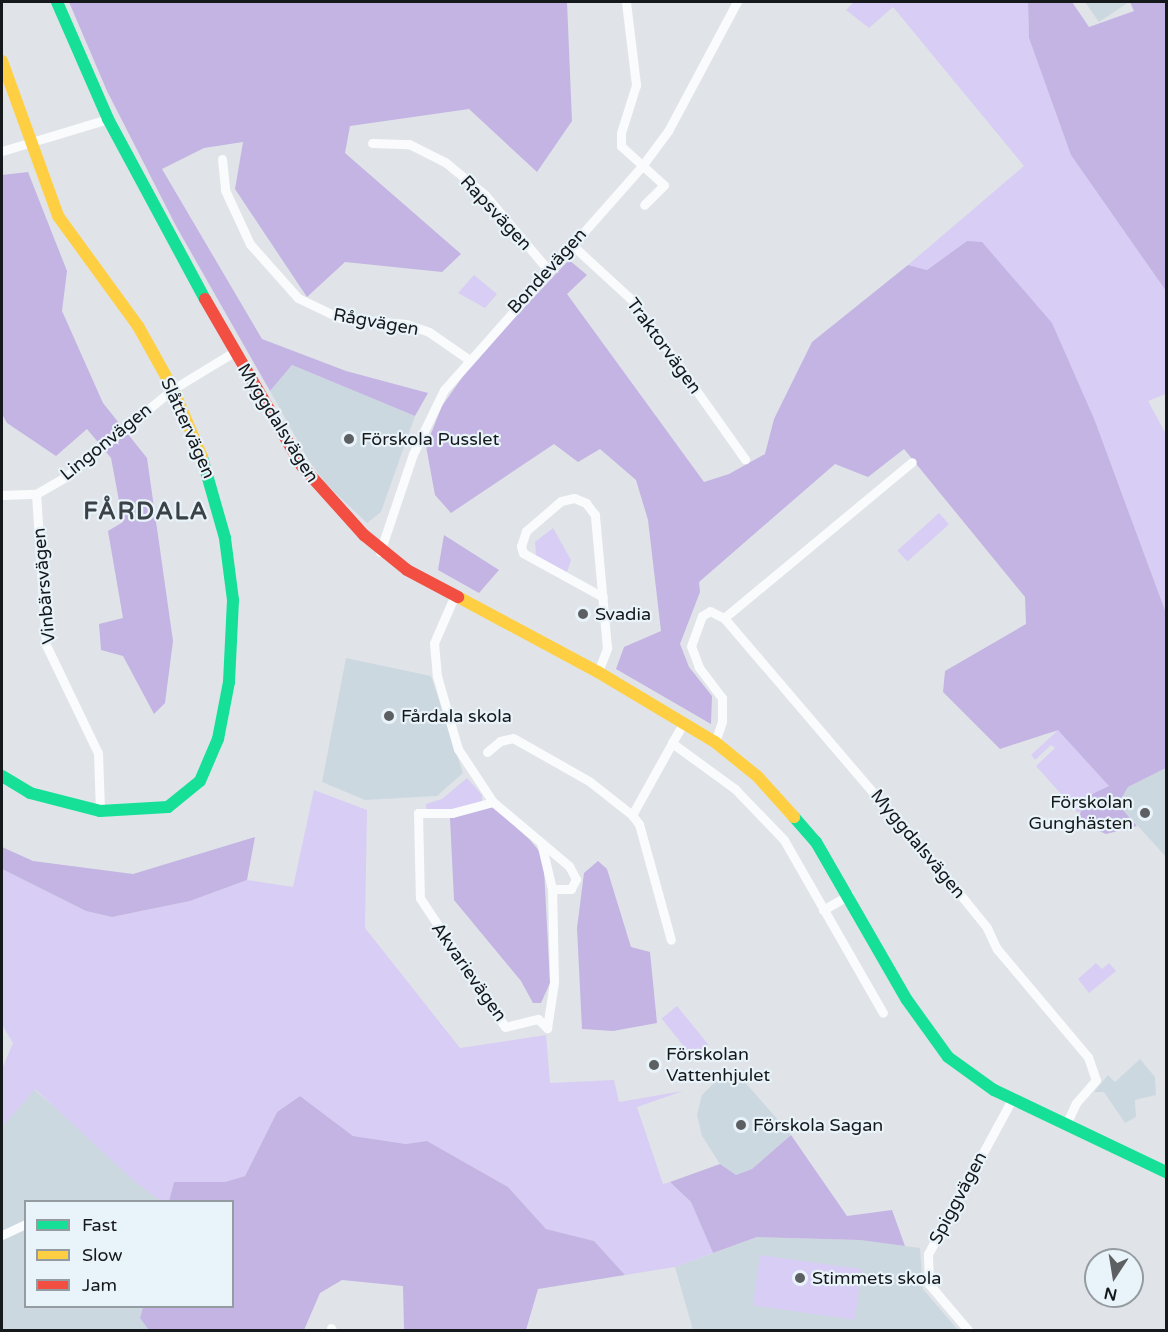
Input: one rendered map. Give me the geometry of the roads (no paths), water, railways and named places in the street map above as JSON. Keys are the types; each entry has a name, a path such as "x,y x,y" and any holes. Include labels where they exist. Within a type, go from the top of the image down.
{"street":[{"name":"Myggdalsvägen","path":"57,2 108,118 234,352 302,466 380,552 454,597 598,672 715,742 758,777 793,813 849,895 907,1000 934,1040 972,1077 1012,1099 1167,1172"},
{"path":"626,2 636,85 621,132 621,146 664,185 644,205"},
{"name":"Bondevägen","path":"380,552 428,416 468,359 642,165 678,112 737,2"},
{"name":"Slåttervägen","path":"2,61 29,142 58,216 138,326 172,388 210,474 225,538 233,600 229,681 209,765 186,796 168,807 100,811 30,793 2,776"},
{"path":"2,151 108,118"},
{"name":"Rapsvägen","path":"372,143 409,144 445,162 485,195 549,271"},
{"name":"Rågvägen","path":"222,159 225,190 250,244 298,298 340,318 414,327 451,345 468,359"},
{"name":"Traktorvägen","path":"571,244 633,301 745,459"},
{"name":"Lingonvägen","path":"2,495 36,494 65,477 172,388 234,352"},
{"path":"715,742 722,722 722,698 699,667 691,646 702,616 710,611 724,618 912,462"},
{"name":"Vinbärsvägen","path":"36,494 46,645 98,753 100,811"},
{"path":"598,672 607,648 603,597 595,515 580,500 561,501 526,531 521,546 523,553 603,597"},
{"path":"454,597 434,643 436,676 466,762 474,777 493,802 569,866 576,879 571,889 552,890"},
{"name":"Myggdalsvägen","path":"724,618 963,898 987,928 997,949 1088,1057 1096,1080 1076,1103 1066,1124"},
{"path":"633,815 684,722"},
{"path":"487,752 513,738 589,781 633,815 639,824 671,940"},
{"path":"672,743 735,789 783,840 883,1013"},
{"name":"Akvarievägen","path":"493,802 452,813 418,813 420,898 505,1027 538,1019 547,1028 554,982 552,890 541,843"},
{"path":"823,910 849,895"},
{"name":"Spiggvägen","path":"966,1329 929,1284 928,1254 1012,1099"},
{"path":"2,1235 24,1225"}],"place":[{"name":"Förskola Pusslet","path":"349,439"},
{"name":"Svadia","path":"583,614"},
{"name":"Fårdala skola","path":"389,716"},
{"name":"Förskolan Gunghästen","path":"1145,813"},
{"name":"Förskolan Vattenhjulet","path":"654,1065"},
{"name":"Förskola Sagan","path":"741,1125"},
{"name":"Stimmets skola","path":"800,1278"}],"district":[{"name":"FÅRDALA","path":"146,512"}]}
